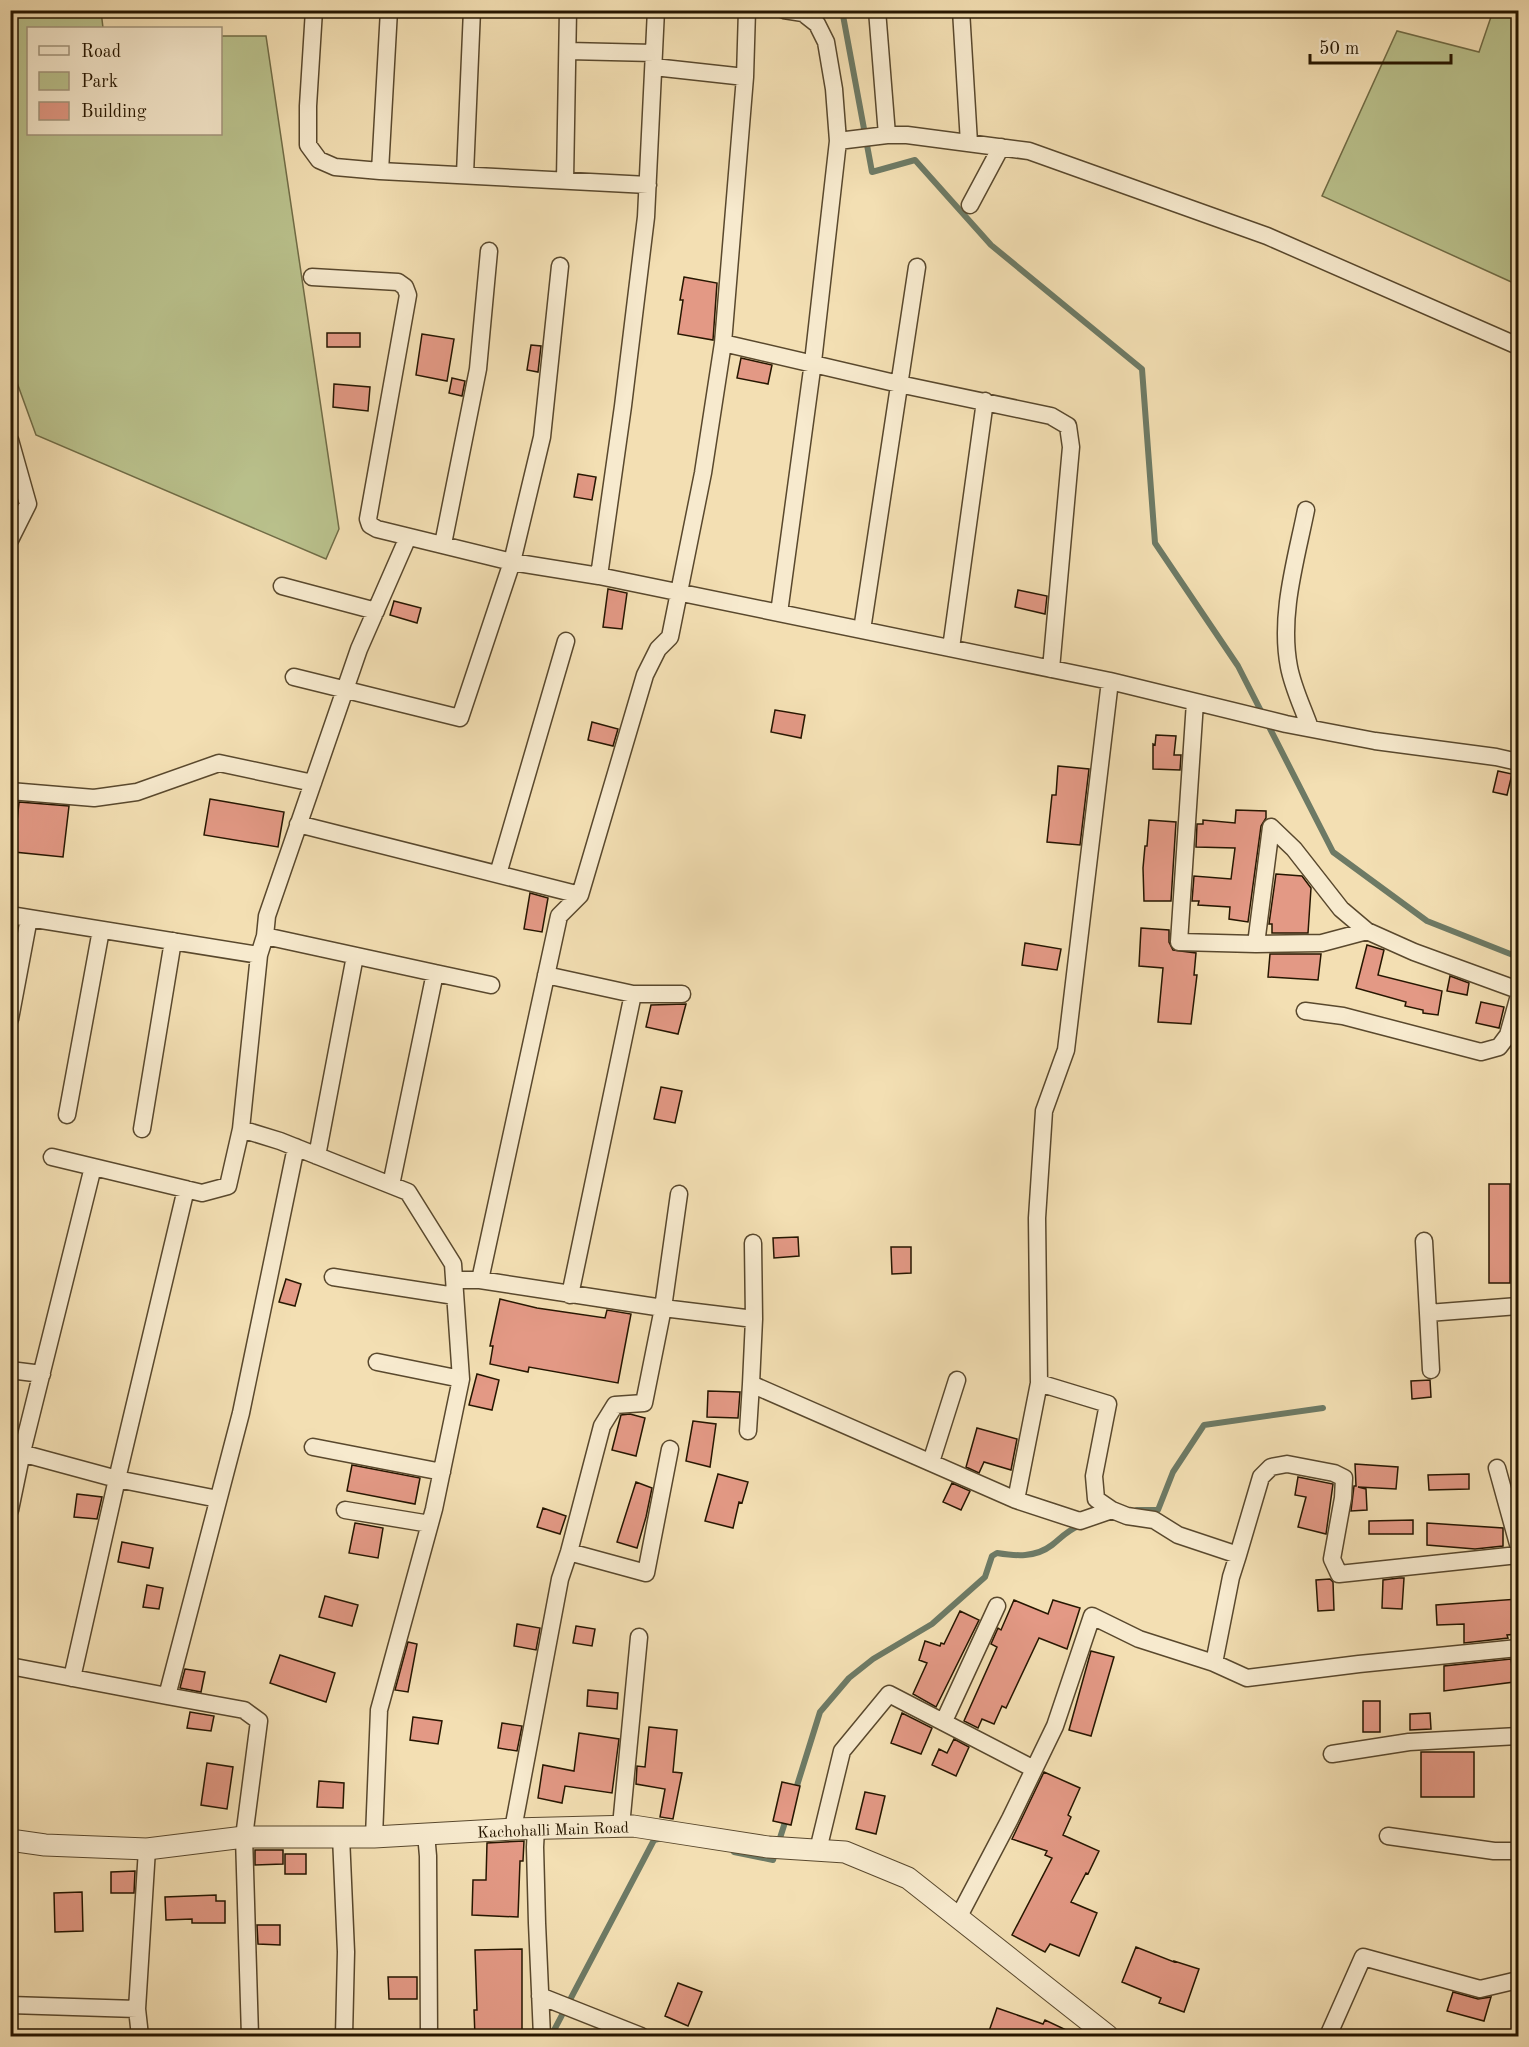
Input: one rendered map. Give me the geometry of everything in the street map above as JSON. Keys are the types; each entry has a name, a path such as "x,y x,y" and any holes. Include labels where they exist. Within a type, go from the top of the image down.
{"street":[{"path":"314,10 308,145 319,160 335,166 380,171 648,185"},
{"path":"380,171 389,10"},
{"path":"465,174 472,10"},
{"path":"565,180 568,10"},
{"path":"599,576 623,406 648,185 656,10"},
{"path":"480,1280 559,916 580,895 645,675 658,649 670,637 680,593 703,473 723,343 746,77 747,10"},
{"path":"779,613 813,362 838,141 834,89 826,42 817,24 803,13 784,10"},
{"path":"877,10 881,136"},
{"path":"961,10 969,143"},
{"path":"568,51 654,60 746,77"},
{"path":"838,141 907,135 1029,151 1267,236 1518,346"},
{"path":"970,205 1001,147"},
{"path":"443,544 478,369 489,251"},
{"path":"294,677 460,718 512,562 542,437 560,266"},
{"path":"862,630 917,267"},
{"path":"312,277 398,282 405,287 408,295 368,519 370,525 377,529 512,562 599,576 1110,681 1286,724 1375,741 1518,762"},
{"path":"723,343 1051,416 1068,426 1071,447 1051,669"},
{"path":"951,648 985,401"},
{"path":"10,440 28,504 10,540"},
{"path":"1306,510 1289,595 1286,633 1289,665 1294,686 1311,728"},
{"path":"52,1157 202,1193 228,1186 241,1129 259,955 265,936 267,916 359,650 408,537"},
{"path":"282,586 376,611"},
{"path":"498,874 566,641"},
{"path":"1016,1500 1039,1383 1036,1218 1044,1111 1066,1050 1110,681"},
{"path":"1195,702 1179,942 1322,943 1367,931"},
{"path":"10,791 94,798 137,792 219,764 313,783"},
{"path":"298,824 580,895"},
{"path":"1256,944 1271,827 1294,849 1341,909 1367,931 1414,952 1518,990"},
{"path":"10,915 259,955"},
{"path":"10,1019 29,918"},
{"path":"67,1115 101,930"},
{"path":"265,936 491,985"},
{"path":"142,1129 173,941"},
{"path":"317,1156 356,956"},
{"path":"391,1185 435,973"},
{"path":"546,975 633,994 682,994"},
{"path":"570,1295 633,994"},
{"path":"1305,1011 1343,1016 1481,1052 1499,1047 1508,1035 1518,999"},
{"path":"241,1129 297,1147 408,1192 453,1264 461,1379 430,1524 379,1710 374,1837"},
{"path":"167,1696 241,1413 297,1147"},
{"path":"10,1510 16,1451 42,1374 93,1167"},
{"path":"72,1678 186,1189"},
{"path":"513,1829 560,1579 602,1426 615,1406 644,1403 663,1308 679,1194"},
{"path":"1424,1241 1431,1370"},
{"path":"748,1431 754,1319 753,1243"},
{"path":"333,1277 455,1288 480,1280 570,1295 754,1319"},
{"path":"1428,1313 1518,1306"},
{"path":"377,1362 461,1379"},
{"path":"10,1370 42,1374"},
{"path":"931,1462 957,1380"},
{"path":"1039,1383 1107,1404 1094,1476 1096,1499 1112,1510 1127,1516 1155,1520 1178,1535 1238,1555"},
{"path":"751,1384 1016,1500 1080,1521 1112,1510"},
{"path":"313,1447 442,1472"},
{"path":"569,1552 646,1573 670,1449"},
{"path":"16,1451 117,1479 218,1499"},
{"path":"1214,1663 1231,1577 1261,1477 1270,1467 1287,1464 1334,1473 1344,1478 1343,1498 1332,1559 1339,1574 1518,1555"},
{"path":"1497,1468 1518,1544"},
{"path":"345,1510 430,1524"},
{"path":"944,1721 997,1606"},
{"path":"958,1917 1055,1726 1092,1616 1139,1639 1214,1663 1247,1678 1518,1648"},
{"path":"621,1826 639,1637"},
{"path":"10,1666 244,1710 259,1721 244,1837 250,2037"},
{"path":"818,1851 842,1751 889,1694 1034,1769"},
{"path":"1332,1754 1409,1742 1518,1736"},
{"name":"Kachohalli Main Road","path":"10,1840 45,1845 147,1849 244,1837 374,1837 536,1828 633,1826 768,1847 845,1852 908,1878 1108,2037"},
{"path":"536,1828 542,2037"},
{"path":"426,1834 429,2037"},
{"path":"341,1836 346,1952 344,2037"},
{"path":"1388,1836 1494,1851 1518,1851"},
{"path":"140,2037 137,2009 147,1849"},
{"path":"1328,2037 1363,1957 1480,1989 1518,1980"},
{"path":"540,1996 641,2037"},
{"path":"10,2005 137,2009"}],"green space":[{"path":"11,10 101,11 103,27 27,27 27,135 222,135 222,36 266,36 339,529 326,559 36,435 11,366"},
{"path":"1493,11 1518,11 1518,285 1322,196 1397,31 1479,52"}],"building":[{"path":"684,277 717,283 713,340 678,334"},
{"path":"327,333 360,333 360,347 327,347"},
{"path":"422,334 454,339 447,381 416,375"},
{"path":"531,345 541,346 538,372 527,370"},
{"path":"741,358 772,365 768,384 737,378"},
{"path":"452,378 465,381 462,396 449,393"},
{"path":"334,384 370,387 368,411 333,407"},
{"path":"578,474 596,477 592,500 574,497"},
{"path":"608,589 627,593 622,629 603,627"},
{"path":"1018,590 1047,596 1045,614 1015,607"},
{"path":"394,601 421,608 417,623 390,615"},
{"path":"775,710 805,715 801,738 771,732"},
{"path":"592,722 618,729 613,746 588,740"},
{"path":"1156,735 1176,736 1174,755 1181,755 1180,770 1153,769 1153,744 1155,745"},
{"path":"1058,766 1089,769 1080,845 1047,842 1052,795 1056,795"},
{"path":"1498,771 1512,774 1507,795 1493,792"},
{"path":"210,799 284,812 278,847 204,835"},
{"path":"19,802 69,806 63,857 14,852"},
{"path":"1236,810 1266,811 1266,818 1261,826 1248,922 1229,919 1230,907 1198,905 1199,901 1192,901 1194,876 1231,879 1235,848 1196,847 1197,824 1203,824 1203,820 1235,823"},
{"path":"1149,820 1176,822 1171,901 1144,901 1143,868"},
{"path":"1276,874 1302,876 1311,888 1308,933 1272,933 1272,924 1269,924"},
{"path":"530,893 548,898 542,932 524,929"},
{"path":"1141,928 1169,930 1169,942 1173,950 1196,953 1194,975 1197,975 1191,1024 1158,1022 1163,968 1139,966"},
{"path":"1025,943 1061,949 1057,970 1022,965"},
{"path":"1367,945 1384,950 1378,975 1442,991 1438,1015 1423,1013 1423,1010 1405,1006 1406,1002 1356,988"},
{"path":"1270,954 1321,954 1318,980 1268,977"},
{"path":"1450,976 1469,983 1467,995 1447,991"},
{"path":"1481,1002 1504,1007 1499,1028 1476,1023"},
{"path":"686,1004 678,1034 646,1027 651,1005"},
{"path":"661,1087 682,1091 675,1123 654,1119"},
{"path":"1489,1184 1510,1184 1510,1283 1489,1283"},
{"path":"798,1237 799,1256 774,1258 773,1238"},
{"path":"891,1247 911,1247 911,1273 892,1274"},
{"path":"286,1279 301,1284 295,1306 279,1302"},
{"path":"500,1299 537,1308 605,1318 607,1310 631,1314 618,1383 529,1367 528,1372 490,1364 493,1346 490,1346"},
{"path":"477,1374 499,1380 492,1410 469,1405"},
{"path":"1430,1380 1431,1397 1412,1399 1411,1381"},
{"path":"708,1391 740,1392 738,1418 707,1417"},
{"path":"630,1414 645,1418 636,1456 612,1450 621,1415"},
{"path":"693,1421 716,1424 710,1467 686,1461"},
{"path":"977,1428 1017,1439 1011,1470 984,1462 979,1473 966,1467"},
{"path":"1355,1464 1398,1467 1396,1489 1358,1487 1366,1489 1367,1510 1351,1511 1354,1486 1356,1486"},
{"path":"352,1465 420,1478 415,1504 347,1491"},
{"path":"718,1474 748,1482 742,1503 739,1502 733,1528 705,1521"},
{"path":"1469,1474 1469,1489 1429,1490 1428,1475"},
{"path":"1298,1477 1333,1484 1326,1534 1298,1527 1306,1497 1295,1495"},
{"path":"636,1482 652,1488 637,1548 617,1542"},
{"path":"952,1483 970,1491 961,1510 943,1502"},
{"path":"77,1494 102,1497 97,1519 74,1517"},
{"path":"543,1508 566,1516 560,1534 537,1527"},
{"path":"1413,1520 1413,1534 1369,1534 1369,1521"},
{"path":"355,1523 383,1528 378,1558 349,1553"},
{"path":"1427,1523 1503,1528 1503,1546 1475,1549 1427,1545"},
{"path":"122,1542 153,1548 149,1568 118,1562"},
{"path":"1404,1578 1402,1609 1382,1608 1383,1580"},
{"path":"1330,1579 1333,1582 1334,1610 1318,1611 1316,1580"},
{"path":"147,1585 163,1588 159,1609 143,1607"},
{"path":"325,1596 358,1605 352,1626 319,1617"},
{"path":"1518,1599 1518,1634 1507,1635 1508,1638 1464,1643 1464,1624 1437,1625 1436,1605"},
{"path":"1014,1600 1048,1614 1053,1600 1080,1608 1067,1649 1039,1638 1006,1708 1002,1706 994,1724 982,1719 978,1728 964,1721 997,1647 991,1644 998,1628 1001,1630"},
{"path":"960,1611 979,1620 936,1707 913,1694 927,1663 919,1660 925,1641 940,1646 941,1643 944,1644"},
{"path":"517,1624 540,1628 536,1650 514,1646"},
{"path":"576,1626 595,1629 592,1646 573,1643"},
{"path":"408,1642 417,1644 408,1692 395,1690"},
{"path":"1091,1651 1114,1657 1091,1736 1069,1730"},
{"path":"280,1655 335,1673 326,1702 270,1683"},
{"path":"1511,1659 1514,1682 1444,1691 1444,1666"},
{"path":"185,1669 205,1672 201,1692 180,1688"},
{"path":"588,1690 618,1693 617,1709 587,1706"},
{"path":"1363,1701 1380,1701 1380,1732 1363,1732"},
{"path":"190,1712 214,1716 211,1731 187,1728"},
{"path":"902,1713 932,1728 921,1754 891,1743"},
{"path":"1430,1713 1431,1729 1410,1730 1410,1714"},
{"path":"413,1717 442,1721 438,1744 410,1740"},
{"path":"502,1723 522,1726 517,1751 498,1748"},
{"path":"649,1727 677,1730 673,1772 682,1773 673,1819 660,1817 665,1789 636,1784 637,1766 645,1767"},
{"path":"579,1733 619,1739 612,1793 565,1786 562,1803 538,1798 543,1765 574,1771"},
{"path":"954,1739 969,1747 956,1776 932,1765 939,1749 947,1753"},
{"path":"1421,1752 1474,1752 1474,1797 1421,1797"},
{"path":"207,1763 233,1767 227,1809 201,1805"},
{"path":"1044,1772 1080,1788 1068,1815 1071,1817 1063,1835 1099,1851 1071,1902 1097,1913 1079,1956 1050,1944 1045,1952 1012,1935 1052,1858 1045,1855 1047,1851 1012,1839"},
{"path":"319,1781 344,1783 343,1808 317,1807"},
{"path":"782,1782 800,1786 791,1825 773,1821"},
{"path":"865,1792 885,1796 876,1834 856,1829"},
{"path":"524,1841 523,1861 520,1861 518,1917 472,1915 473,1880 486,1880 487,1843"},
{"path":"255,1850 283,1850 283,1864 255,1865"},
{"path":"285,1854 306,1854 306,1874 285,1874"},
{"path":"135,1871 134,1893 111,1893 111,1872"},
{"path":"82,1892 83,1931 55,1932 54,1893"},
{"path":"216,1895 216,1901 225,1901 225,1923 192,1923 192,1919 166,1920 165,1897"},
{"path":"257,1925 280,1925 280,1945 258,1944"},
{"path":"1136,1947 1199,1969 1184,2012 1159,2003 1161,1998 1122,1982"},
{"path":"522,1949 522,2037 475,2037 474,2010 477,2010 475,1950"},
{"path":"388,1977 417,1977 417,1999 389,1999"},
{"path":"678,1983 702,1992 688,2026 665,2016"},
{"path":"1453,1992 1478,1999 1491,1997 1484,2021 1447,2011"},
{"path":"997,2008 1043,2024 1045,2020 1081,2037 987,2037"}],"waterway":[{"path":"842,10 872,172 915,160 991,245 1142,369 1155,543 1238,666 1333,852 1427,921 1518,957"},
{"path":"1137,1510 1158,1510 1173,1472 1204,1425 1323,1408"},
{"path":"795,1792 820,1712 849,1678 873,1659 932,1624 985,1577 992,1556 997,1553 1018,1555 1039,1552 1079,1526"},
{"path":"734,1852 773,1860 787,1816"},
{"path":"551,2036 654,1840 662,1838"}]}
